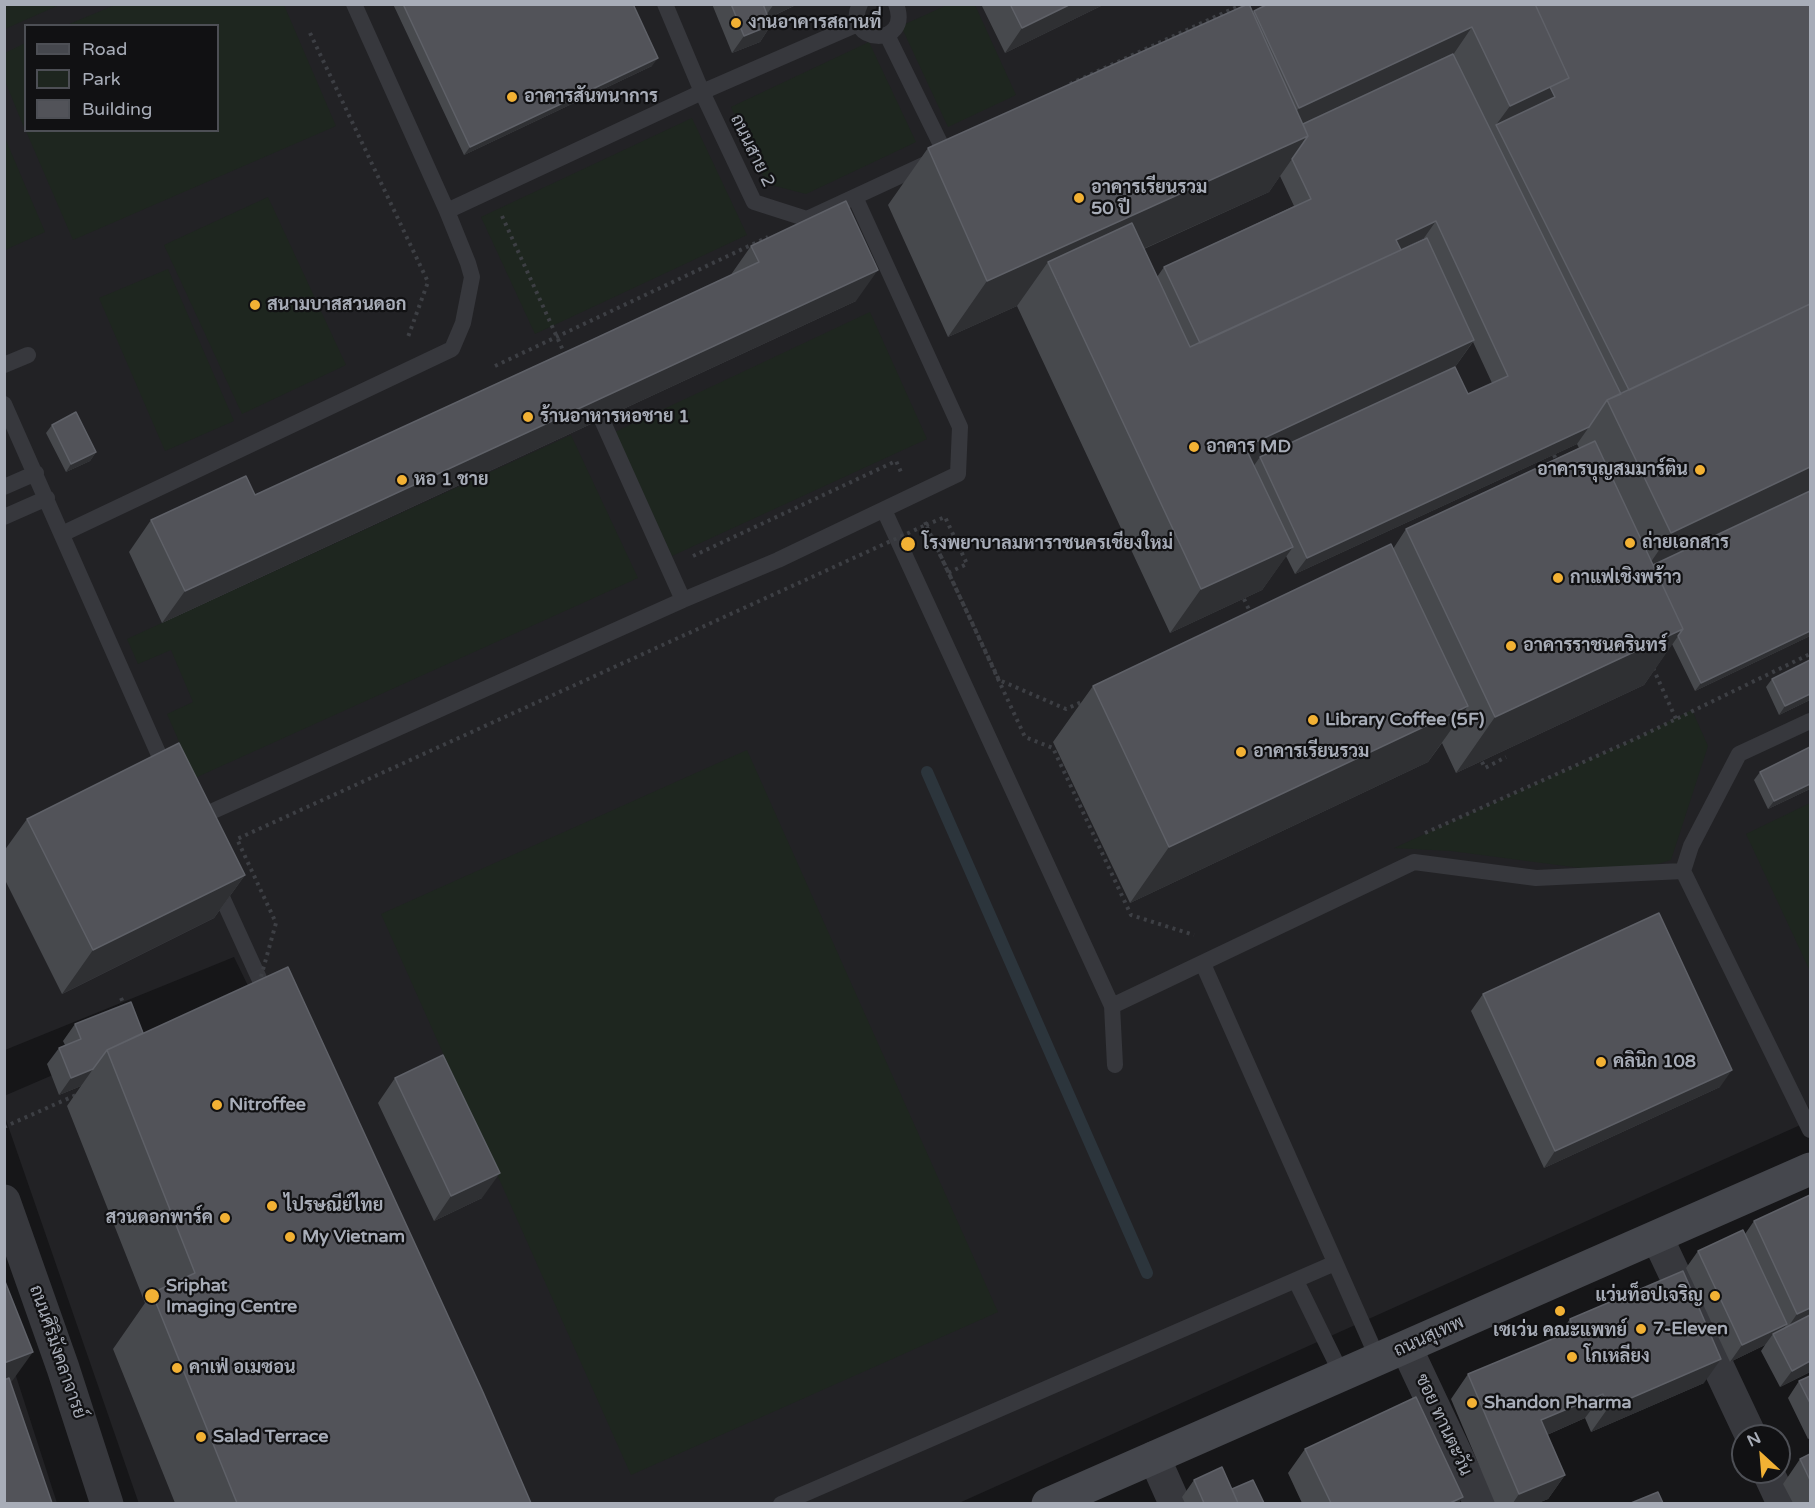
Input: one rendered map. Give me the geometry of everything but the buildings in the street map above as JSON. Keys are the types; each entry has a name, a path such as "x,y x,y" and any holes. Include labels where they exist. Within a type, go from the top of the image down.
{"main road":[{"name":"ถนนสุเทพ","path":"1048,1503 1810,1169"}],"street":[{"name":"ถนนศิริมังคลาจารย์","path":"4,1201 63,1368 107,1503"},
{"path":"1657,1237 1745,1424"},
{"name":"ซอย ทานตะวัน","path":"1392,1353 1480,1503"},
{"path":"1154,1457 1175,1503"},
{"path":"1774,1484 1783,1503"}],"lane":[{"path":"62,534 452,349 463,323 472,277 468,262 354,4"},
{"name":"ถนนสาย 2","path":"665,4 702,92 754,202 807,219"},
{"path":"860,4 857,10 858,24 868,34 881,36 887,35 897,24 899,18 896,4"},
{"path":"447,211 702,92 858,24"},
{"path":"807,219 951,152 887,35"},
{"path":"188,822 683,600 778,560 958,474 960,427 855,196"},
{"path":"4,365 28,355"},
{"path":"4,404 174,791"},
{"path":"602,420 683,600"},
{"path":"4,487 36,473"},
{"path":"4,517 47,498"},
{"path":"884,510 1112,1006 1115,1065"},
{"path":"1810,721 1739,754 1691,846 1683,871 1810,1130"},
{"path":"1112,1006 1414,862 1536,878 1683,871"},
{"path":"211,873 273,1010"},
{"path":"1203,964 1335,1263 1392,1353"},
{"path":"781,1503 1335,1263"},
{"path":"1296,1281 1342,1375"}],"path":[{"path":"1070,84 1243,4"},
{"path":"310,33 428,282 408,339"},
{"path":"491,191 568,362"},
{"path":"495,366 807,219"},
{"path":"1554,455 1560,469"},
{"path":"690,558 896,461 1025,737 1053,748 1131,915 1197,936"},
{"path":"258,990 276,923 237,839 945,517 967,564 948,573"},
{"path":"926,525 999,681 1066,709 1087,700"},
{"path":"1244,599 1254,622"},
{"path":"1424,834 1676,719 1810,654"},
{"path":"1650,662 1676,719"},
{"path":"1482,762 1485,768 1506,758"},
{"path":"122,998 130,1020"},
{"path":"4,1127 87,1091"}],"shaded area":[{"name":"โรงพยาบาลมหาราชนครเชียงใหม่","path":"5,5 1810,5 1810,1096 1807,1122 959,1503 139,1504 5,1117 4,1096 250,990 234,957 5,1050"},
{"path":"5,1342 57,1503 5,1503"}],"green space":[{"path":"5,4 59,4 59,5 5,29"},
{"path":"115,5 284,5 336,126 73,240 26,132 219,132 219,24 69,24"},
{"path":"947,5 975,5 1016,95 948,127 901,26"},
{"path":"869,42 916,142 806,194 767,184 731,107"},
{"path":"24,44 24,128 5,81 5,53"},
{"path":"692,118 747,235 535,334 481,217"},
{"path":"5,138 45,232 4,250"},
{"name":"สนามบาสสวนดอก","path":"268,197 346,365 242,414 164,245"},
{"path":"168,269 234,421 165,451 99,298"},
{"path":"870,312 927,439 672,556 615,432"},
{"path":"571,435 638,578 195,778 167,714 193,702 171,650 138,664 127,639"},
{"path":"1692,710 1708,746 1671,860 1626,874 1451,851 1394,848 1637,738"},
{"path":"747,750 998,1312 631,1475 381,914"},
{"path":"1810,803 1810,971 1746,834"}],"waterway":[{"path":"927,772 1147,1273"}],"place":[{"name":"งานอาคารสถานที่","path":"736,23"},
{"name":"อาคารสันทนาการ","path":"512,97"},
{"name":"อาคารเรียนรวม 50 ปี","path":"1079,198"},
{"name":"สนามบาสสวนดอก","path":"255,305"},
{"name":"ร้านอาหารหอชาย 1","path":"528,417"},
{"name":"อาคาร MD","path":"1194,447"},
{"name":"อาคารบุญสมมาร์ติน","path":"1700,470"},
{"name":"หอ 1 ชาย","path":"402,480"},
{"name":"ถ่ายเอกสาร","path":"1630,543"},
{"name":"โรงพยาบาลมหาราชนครเชียงใหม่","path":"908,544"},
{"name":"กาแฟเชิงพร้าว","path":"1558,578"},
{"name":"อาคารราชนครินทร์","path":"1511,646"},
{"name":"Library Coffee (5F)","path":"1313,720"},
{"name":"อาคารเรียนรวม","path":"1241,752"},
{"name":"คลินิก 108","path":"1601,1062"},
{"name":"Nitroffee","path":"217,1105"},
{"name":"ไปรษณีย์ไทย","path":"272,1206"},
{"name":"สวนดอกพาร์ค","path":"225,1218"},
{"name":"My Vietnam","path":"290,1237"},
{"name":"Sriphat Imaging Centre","path":"152,1296"},
{"name":"แว่นท็อปเจริญ","path":"1715,1296"},
{"name":"เซเว่น คณะแพทย์","path":"1560,1311"},
{"name":"7-Eleven","path":"1641,1329"},
{"name":"โกเหลียง","path":"1572,1357"},
{"name":"คาเฟ่ อเมซอน","path":"177,1368"},
{"name":"Shandon Pharma","path":"1472,1403"},
{"name":"Salad Terrace","path":"201,1437"}]}
